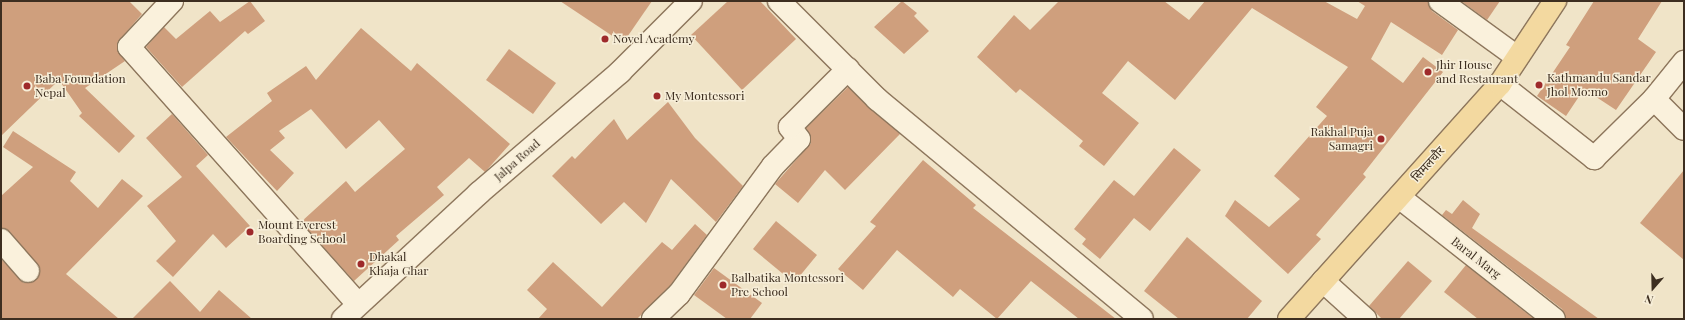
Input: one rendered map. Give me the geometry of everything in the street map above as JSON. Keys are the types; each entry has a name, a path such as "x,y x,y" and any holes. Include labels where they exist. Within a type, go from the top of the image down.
{"main road":[{"name":"सिमलचौर","path":"1289,319 1500,84 1555,1"}],"street":[{"path":"172,1 129,47 351,312"},
{"name":"Jalpa Road","path":"351,312 479,193 620,72 691,1"},
{"path":"779,1 877,99 996,201 1142,319"},
{"path":"1440,1 1517,57"},
{"path":"1500,84 1594,158 1654,100 1684,62"},
{"path":"653,319 679,294 773,166 799,139 790,127 848,69"},
{"path":"1654,100 1684,129"},
{"name":"Baral Marg","path":"1399,197 1554,319"},
{"path":"1,240 28,271"},
{"path":"1323,281 1365,319"}],"building":[{"path":"1,1 129,1 142,14 117,43 117,50 125,61 85,88 135,136 119,153 79,116 82,113 59,80 1,136"},
{"path":"250,1 265,21 248,34 245,31 182,87 146,47 164,27 176,39 210,11 220,22"},
{"path":"560,1 652,1 623,43"},
{"path":"728,1 760,1 796,39 742,90 691,35"},
{"path":"902,1 917,13 914,16 929,31 904,54 874,27"},
{"path":"1059,1 1164,1 1189,20 1205,1 1324,1 1357,19 1365,6 1357,1 1428,1 1432,11 1458,30 1442,55 1391,22 1371,59 1403,83 1423,57 1443,72 1363,174 1366,177 1316,235 1321,239 1288,274 1225,216 1235,200 1269,227 1300,199 1274,176 1327,116 1316,107 1348,67 1252,8 1175,100 1128,61 1102,93 1139,123 1104,166 1079,146 1083,141 1020,89 1016,93 977,57 1014,15 1030,30"},
{"path":"1461,1 1500,1 1487,20"},
{"path":"1594,1 1662,1 1638,39 1656,52 1616,110 1584,89 1566,116 1537,96 1570,47 1566,45"},
{"path":"361,28 411,71 417,63 510,144 485,172 469,158 437,187 444,195 396,236 399,240 354,281 301,222 346,181 355,192 405,149 379,120 346,149 311,109 279,131 285,138 270,150 294,173 277,191 226,137 272,101 267,93 306,66 316,80"},
{"path":"509,49 556,83 533,114 486,80"},
{"path":"848,87 900,134 845,190 825,170 798,203 775,184 811,143 806,128"},
{"path":"668,102 695,138 743,186 716,222 671,179 646,223 624,202 601,224 552,176 572,156 575,159 614,119 627,140"},
{"path":"172,114 208,155 196,166 250,226 226,248 213,234 173,277 156,261 176,241 147,206 182,177 146,138"},
{"path":"13,131 76,172 70,181 98,208 122,179 143,196 66,274 119,319 1,319 1,259 24,283 36,280 40,269 10,232 1,228 1,196 33,167 3,147"},
{"path":"1174,148 1201,170 1150,231 1134,218 1100,259 1082,244 1086,239 1074,229 1114,180 1134,196"},
{"path":"923,160 976,205 973,208 1116,319 1079,319 1031,281 997,319 960,289 953,297 897,250 863,290 838,269 876,226 870,222"},
{"path":"1684,170 1684,260 1640,223"},
{"path":"1463,200 1480,214 1472,228 1599,319 1566,319 1562,309 1442,215 1446,210 1452,214"},
{"path":"776,221 817,255 794,283 753,249"},
{"path":"695,224 707,235 670,286 637,319 538,319 547,309 527,290 553,262 602,307 662,242 672,250"},
{"path":"1187,237 1262,301 1247,319 1179,319 1144,291"},
{"path":"1408,261 1432,281 1399,319 1382,319 1369,306"},
{"path":"1466,265 1534,319 1478,319 1444,292"},
{"name":"Balbatika Montessori Pre School","path":"714,268 762,303 750,319 727,319 694,295"},
{"path":"170,281 200,312 219,290 252,319 132,319"}],"place":[{"name":"Novel Academy","path":"605,39"},
{"name":"Jhir House and Restaurant","path":"1428,72"},
{"name":"Kathmandu Sandar Jhol Mo:mo","path":"1539,85"},
{"name":"Baba Foundation Nepal","path":"27,86"},
{"name":"My Montessori","path":"657,96"},
{"name":"Rakhal Puja Samagri","path":"1381,139"},
{"name":"Mount Everest Boarding School","path":"250,232"},
{"name":"Dhakal Khaja Ghar","path":"361,264"},
{"name":"Balbatika Montessori Pre School","path":"723,285"}]}
